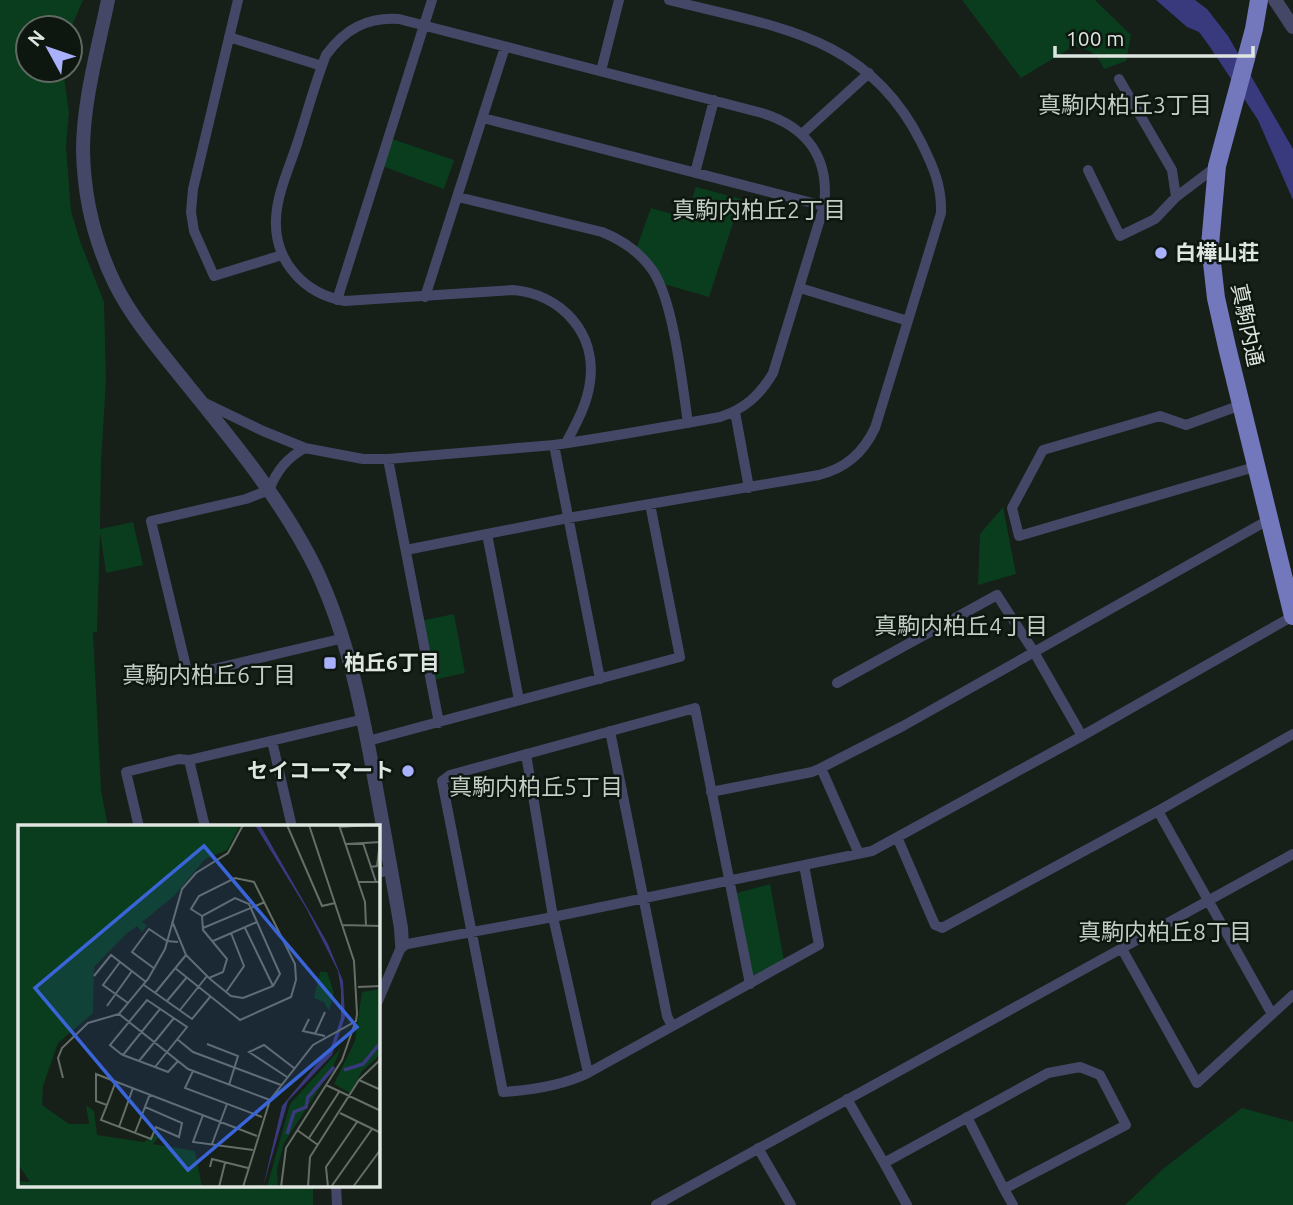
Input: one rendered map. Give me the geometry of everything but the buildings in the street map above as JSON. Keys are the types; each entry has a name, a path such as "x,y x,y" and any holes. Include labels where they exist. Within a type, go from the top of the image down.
{"highway":[{"name":"真駒内通","path":"1259,0 1254,29 1217,166 1210,244 1216,298 1293,616"}],"street":[{"path":"108,0 84,130 84,176 95,230 106,264 123,299 145,331 270,490 311,560 344,638 357,683 368,741 378,825"},
{"path":"238,0 193,189 192,222 214,276 282,255"},
{"path":"337,300 432,0"},
{"path":"600,71 619,0"},
{"path":"406,550 831,472 852,460 862,450 875,428 939,221 940,190 935,172 907,116 892,96 846,55 811,38 669,0"},
{"path":"1275,0 1293,27"},
{"path":"201,401 263,431 305,447 344,457 388,459 560,444 688,423 735,412 759,394 772,373 824,206 825,177 821,163 810,142 802,134 772,116 387,18 363,23 343,34 322,66 278,203 276,230 282,255 293,272 306,285 325,296 352,302 513,290 526,292 553,302 572,318 586,341 591,367 585,402 560,444 568,519 600,679"},
{"path":"229,37 322,66"},
{"path":"425,297 505,47"},
{"path":"802,134 869,73"},
{"path":"1119,79 1172,170 1176,197"},
{"path":"695,173 714,100"},
{"path":"483,118 824,206"},
{"path":"1088,170 1120,236 1155,219 1176,197 1217,166"},
{"path":"458,197 602,232 617,238 642,257 653,271 664,296 677,351 688,423"},
{"path":"800,288 908,321"},
{"path":"1241,405 1186,425 1160,416 1043,450 1012,508 1019,536 1258,466"},
{"path":"735,412 749,488"},
{"path":"305,447 286,461 275,476 270,490 246,499 152,522 188,675 344,638"},
{"path":"388,459 439,723"},
{"path":"368,741 680,657 650,504"},
{"path":"711,792 821,768 903,726 1270,519"},
{"path":"487,534 519,700"},
{"path":"836,683 997,595 1034,652 1082,736"},
{"path":"402,945 553,917 872,851 1293,616"},
{"path":"750,984 695,708 450,775 442,780 503,1092 535,1090 589,1073 672,1026 750,984 819,945 804,865"},
{"path":"139,825 126,772 364,719"},
{"path":"610,731 667,1016 672,1026"},
{"path":"897,837 935,925 942,928 1293,734"},
{"path":"272,741 292,825"},
{"path":"526,754 553,917 589,1073"},
{"path":"189,760 205,825"},
{"path":"821,768 859,854"},
{"path":"1158,811 1272,1014"},
{"path":"380,839 384,872 402,945 380,996"},
{"path":"656,1205 678,1200 758,1148 1293,854"},
{"path":"1122,949 1197,1083 1293,995"},
{"path":"884,1163 1048,1073 1080,1067 1100,1075 1126,1125 1004,1189"},
{"path":"847,1099 907,1205"},
{"path":"967,1117 1013,1205"},
{"path":"758,1148 792,1205"}],"green space":[{"path":"0,0 83,0 77,14 14,14 14,84 65,84 69,112 66,146 71,211 104,302 106,380 100,529 133,522 143,565 106,573 100,533 97,632 93,632 101,790 108,825 18,825 18,1188 313,1188 313,1205 0,1205"},
{"path":"962,0 1095,0 1131,35 1126,61 1104,69 1093,53 1074,46 1021,78"},
{"path":"392,139 454,160 444,189 382,166"},
{"path":"696,187 741,199 709,297 660,283 635,252 651,208 686,218"},
{"path":"1003,507 1016,574 978,585 980,534"},
{"path":"454,614 465,673 433,680 420,621"},
{"path":"770,884 784,961 755,977 748,975 737,893"},
{"path":"1242,1108 1293,1122 1293,1205 1125,1205 1164,1168"}],"shaded area":[{"path":"1156,0 1195,0 1207,9 1228,36 1293,149 1293,200 1258,120 1210,47 1199,32 1187,27"}],"place":[{"name":"白樺山荘","path":"1161,253"},
{"name":"柏丘6丁目","path":"330,663"},
{"name":"セイコーマート","path":"408,771"}],"district":[{"name":"真駒内柏丘3丁目","path":"1125,105"},
{"name":"真駒内柏丘2丁目","path":"759,210"},
{"name":"真駒内柏丘4丁目","path":"961,626"},
{"name":"真駒内柏丘6丁目","path":"209,675"},
{"name":"真駒内柏丘5丁目","path":"536,787"},
{"name":"真駒内柏丘8丁目","path":"1165,932"}]}
